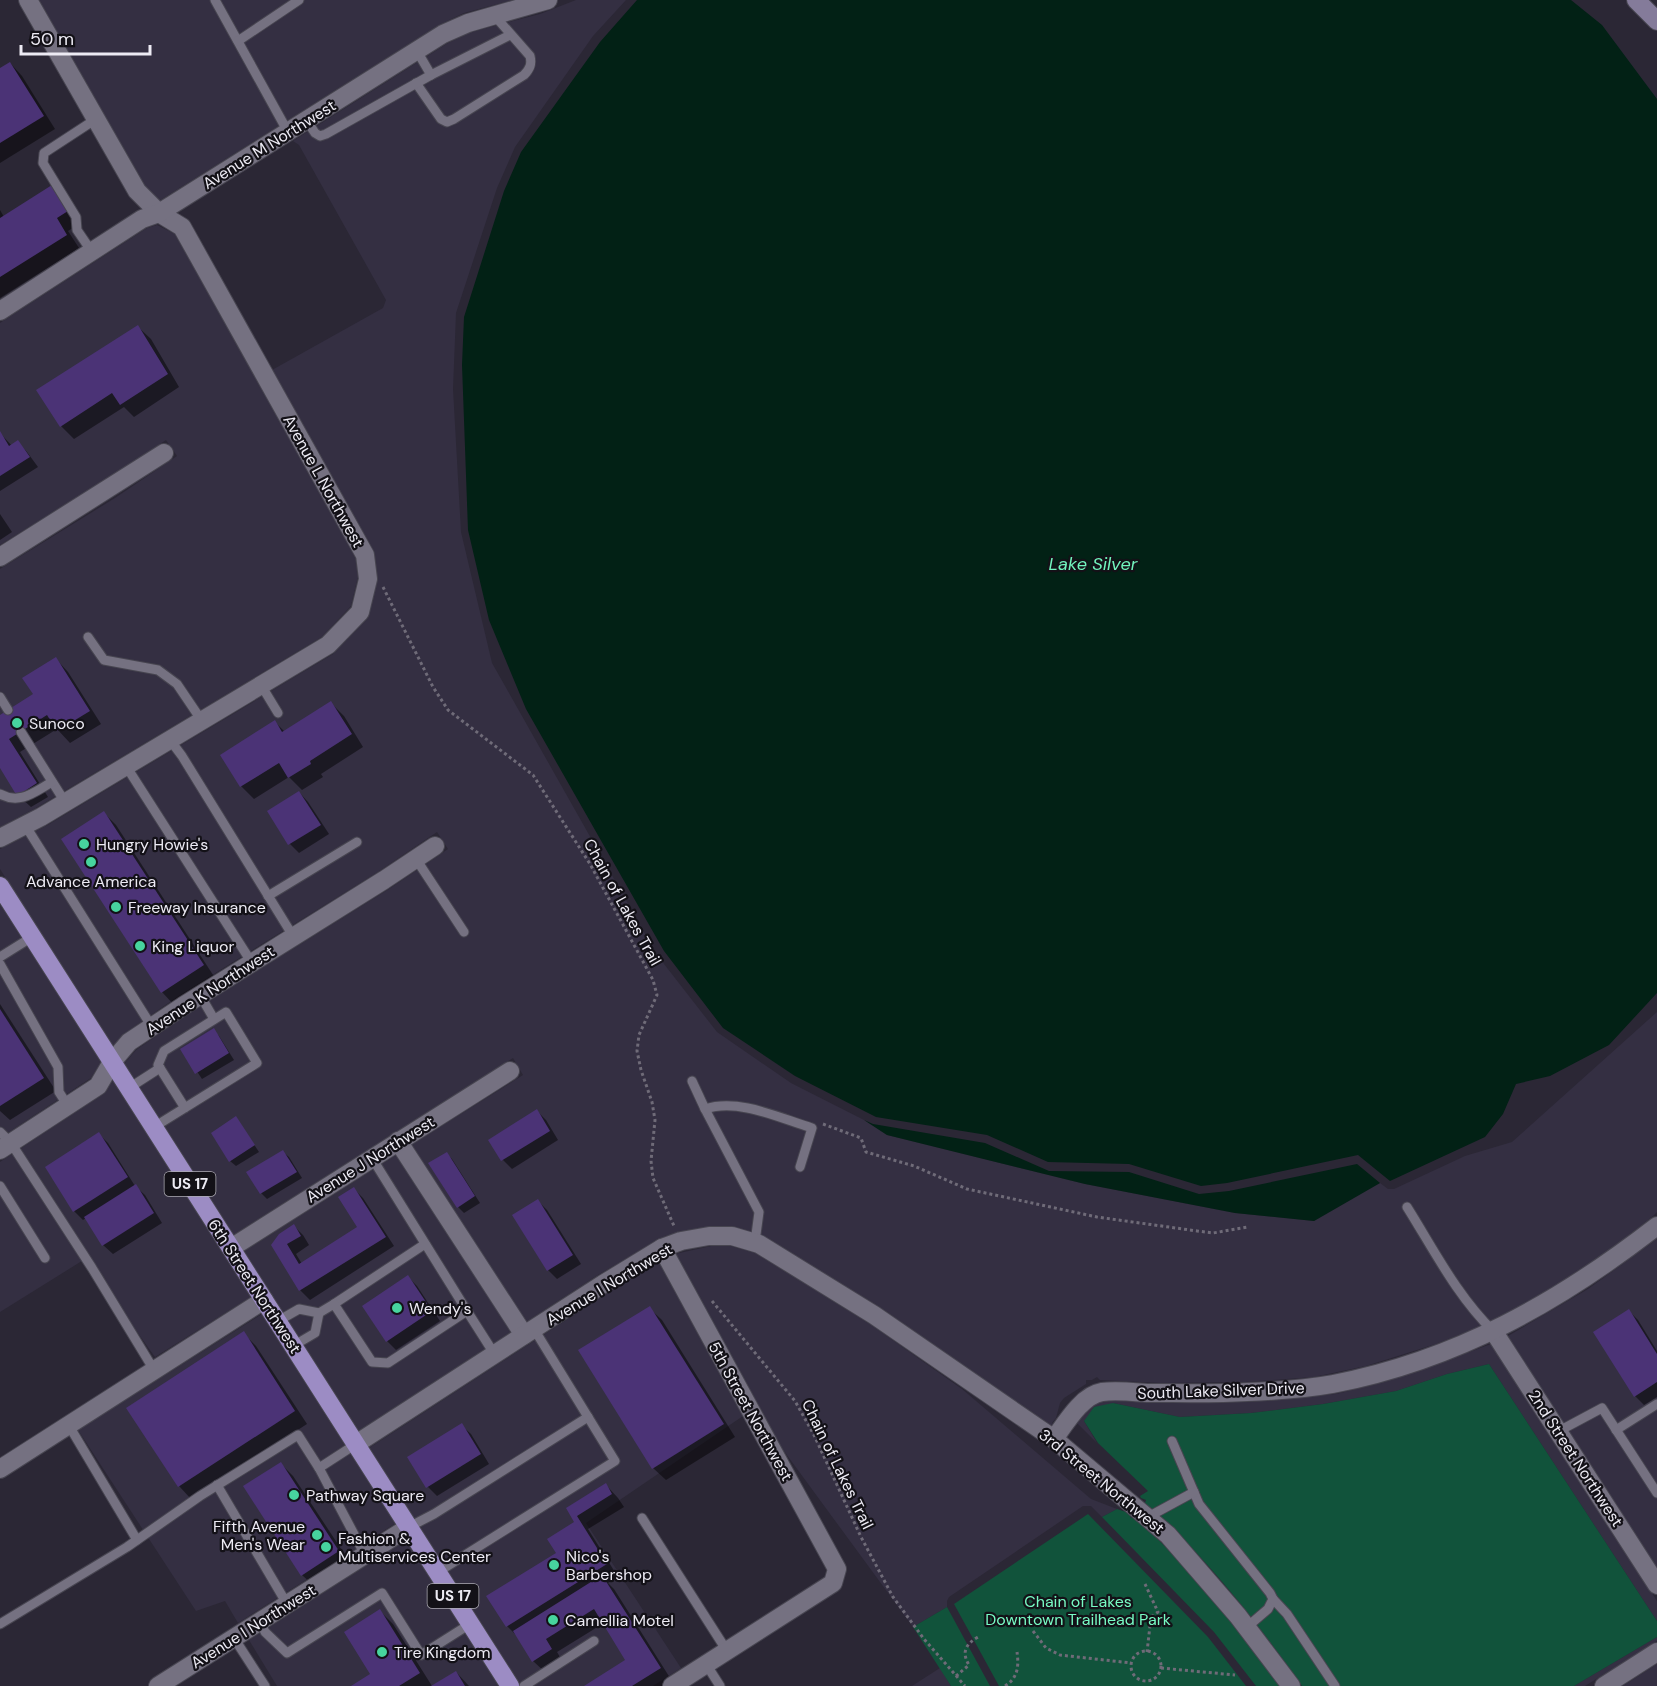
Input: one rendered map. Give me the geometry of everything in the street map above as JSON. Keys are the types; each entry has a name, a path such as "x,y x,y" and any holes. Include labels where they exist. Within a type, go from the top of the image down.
{"highway":[{"name":"6th Street Northwest","path":"0,886 510,1686"}],"main road":[{"path":"1635,0 1657,21"}],"street":[{"name":"Avenue L Northwest","path":"0,838 65,802 328,645 360,612 368,579 365,555 182,227 159,213 137,191 27,0"},
{"name":"Avenue M Northwest","path":"0,311 142,219 159,213 443,34 468,23 548,0"},
{"path":"0,557 164,453"},
{"name":"Avenue K Northwest","path":"4,1142 68,1106 98,1086 112,1062 129,1042 435,846"},
{"name":"Avenue J Northwest","path":"231,1248 510,1071"},
{"path":"398,1142 529,1332"},
{"name":"South Lake Silver Drive","path":"1054,1439 1073,1412 1100,1392 1247,1392 1324,1385 1369,1376 1412,1363 1494,1332 1583,1281 1657,1226"},
{"name":"Avenue I Northwest","path":"356,1444 662,1248 681,1242 709,1236 732,1236 754,1242 874,1315"},
{"name":"5th Street Northwest","path":"662,1248 837,1569 833,1583 727,1651"},
{"path":"0,1468 264,1300"},
{"name":"3rd Street Northwest","path":"874,1315 1054,1439 1148,1517 1168,1535 1247,1627 1291,1686"},
{"name":"2nd Street Northwest","path":"1494,1332 1657,1584"},
{"name":"Avenue I Northwest","path":"158,1686 409,1527"},
{"path":"677,1685 727,1651"},
{"path":"1604,1686 1657,1652"}],"lane":[{"path":"215,0 288,132"},
{"path":"238,41 299,0"},
{"path":"416,83 441,119 447,122 529,70 532,63 530,56 494,15"},
{"path":"306,121 315,133 320,136 326,134 416,83 510,35"},
{"path":"417,51 431,75"},
{"path":"92,252 77,230 76,217 43,163 44,153 96,119"},
{"path":"88,638 104,660 158,670 177,684 201,721"},
{"path":"261,685 278,713"},
{"path":"0,697 8,710"},
{"path":"21,732 65,802"},
{"path":"170,740 293,936"},
{"path":"126,766 252,963"},
{"path":"0,794 17,799 25,798 52,782"},
{"path":"25,825 152,1027"},
{"path":"268,896 357,842"},
{"path":"416,859 464,932"},
{"path":"0,957 32,937"},
{"path":"0,964 58,1067 59,1092 68,1106"},
{"path":"200,995 214,1019"},
{"path":"154,1127 257,1064 226,1012 164,1051 158,1065 185,1108"},
{"path":"129,1088 160,1068"},
{"path":"692,1082 759,1212 759,1225 754,1242"},
{"path":"705,1109 718,1105 748,1108 812,1128 800,1167"},
{"path":"4,1142 92,1268 154,1370"},
{"path":"372,1158 495,1355"},
{"path":"0,1186 45,1258"},
{"path":"1407,1207 1458,1291 1474,1312 1494,1332"},
{"path":"278,1321 299,1309 319,1313 425,1244"},
{"path":"334,1304 372,1362 388,1363 467,1311"},
{"path":"293,1346 315,1334 319,1313"},
{"path":"438,1572 615,1461 588,1417 529,1332"},
{"path":"1616,1430 1657,1404"},
{"path":"1559,1431 1602,1408 1657,1492"},
{"path":"409,1527 434,1514 588,1417"},
{"path":"68,1424 137,1540"},
{"path":"0,1624 137,1540 217,1485 298,1435 319,1468 365,1555"},
{"path":"1172,1440 1199,1504 1287,1614 1335,1686"},
{"path":"319,1468 356,1444"},
{"path":"217,1485 287,1604"},
{"path":"1148,1517 1194,1492"},
{"path":"642,1518 727,1651"},
{"path":"260,1621 265,1632 287,1653 382,1593 421,1655 470,1624"},
{"path":"1247,1627 1268,1609 1273,1599"},
{"path":"234,1638 265,1686"},
{"path":"524,1686 594,1641"},
{"path":"706,1664 720,1686"}],"path":[{"name":"Chain of Lakes Trail","path":"368,579 376,579 382,584 433,687 448,710 533,775 590,864 653,980 657,996 639,1035 637,1051 655,1120 651,1161 653,1179 681,1242"},
{"path":"817,1122 861,1138 866,1152 914,1166 967,1189 1096,1217 1197,1231 1214,1233 1248,1227"},
{"name":"Chain of Lakes Trail","path":"712,1300 795,1401 893,1597 924,1639 965,1686"},
{"path":"1146,1584 1158,1612 1151,1617 1147,1652"},
{"path":"1033,1631 1046,1648 1060,1655 1131,1663"},
{"path":"956,1676 969,1665 964,1658 964,1651 969,1642 978,1637"},
{"path":"1005,1686 1014,1681 1017,1670 1017,1652"},
{"path":"1131,1663 1138,1654 1147,1652 1158,1658 1161,1668"},
{"path":"1131,1663 1134,1674 1143,1680 1154,1678 1161,1668"},
{"path":"1161,1668 1234,1675"},
{"path":"1142,1686 1143,1680"}],"shaded area":[{"path":"38,0 513,0 464,13 439,25 159,201 144,185"},
{"path":"576,0 626,0 593,36 515,147 497,188 456,313 453,389 461,532 492,663 657,955 717,1032 791,1083 864,1120 887,1135 1085,1184 1235,1213 1314,1221 1380,1183 1388,1189 1394,1189 1465,1156 1512,1142 1657,1012 1657,1212 1652,1217 1610,1250 1553,1287 1490,1323 1436,1344 1366,1366 1314,1377 1246,1382 1161,1383 1100,1380 1097,1377 1086,1380 1086,1384 1060,1403 1056,1418 1052,1423 1055,1426 1049,1439 973,1374 887,1312 763,1236 733,1227 706,1227 665,1236 598,1275 526,1322 411,1145 523,1075 513,1058 233,1235 124,1064 136,1050 188,1014 389,889 448,849 437,832 378,872 177,997 124,1034 113,1046 0,869 0,849 46,826 333,654 367,619 377,582 373,550 272,370 383,308 386,300 299,145 293,141 448,43 471,32 540,14"},
{"path":"157,225 175,234 356,557 358,577 351,606 322,637 36,808 0,827 0,569 115,498 177,456 166,440 0,545 0,323 147,228"},
{"path":"0,903 101,1062 91,1078 0,1138"},
{"path":"113,1080 251,1297 155,1357 85,1259 0,1312 0,1162 103,1094"},
{"path":"396,1155 511,1332 358,1431 243,1252"},
{"path":"1657,1239 1657,1568 1508,1336 1588,1289"},
{"path":"711,1246 731,1246 756,1253 870,1324 962,1389 1091,1499 1117,1509 1102,1517 1091,1506 1083,1506 949,1597 947,1607 913,1627 781,1447 675,1254"},
{"path":"659,1262 743,1416 586,1523 681,1668 653,1686 520,1686 369,1448"},
{"path":"262,1314 396,1523 238,1623 225,1601 196,1611 78,1430"},
{"path":"1491,1344 1657,1601 1657,1621 1489,1364 1447,1374 1396,1391 1323,1404 1251,1413 1180,1417 1113,1403 1084,1421 1097,1443 1075,1421 1099,1400 1162,1403 1248,1402 1336,1394 1415,1372"},
{"path":"407,1540 499,1686 277,1686 249,1640"},
{"path":"1657,1637 1657,1641 1585,1686 1574,1686"},
{"path":"1657,1664 1657,1686 1623,1686"},
{"path":"940,1668 951,1686 912,1686"}],"green space":[{"path":"1489,1364 1657,1621 1657,1637 1574,1686 1302,1686 1229,1590 1188,1544 1145,1503 1146,1500 1140,1496 1148,1491 1098,1443 1084,1421 1094,1407 1113,1403 1180,1417 1251,1413 1323,1404 1396,1391 1447,1374"},
{"path":"1117,1509 1129,1513 1131,1518 1134,1517 1193,1576 1280,1686 1256,1686 1214,1632 1102,1517"},
{"name":"Chain of Lakes Downtown Trailhead Park","path":"1088,1514 1208,1637 1246,1686 999,1686 954,1604"},
{"path":"947,1607 990,1686 951,1686 913,1627"}],"water":[{"name":"Lake Silver","path":"637,0 1571,0 1602,25 1657,99 1657,993 1609,1045 1550,1076 1516,1084 1503,1114 1485,1137 1390,1181 1358,1155 1227,1183 1201,1186 1129,1164 1048,1162 987,1135 876,1117 795,1076 723,1028 664,951 526,709 489,620 468,530 462,365 464,317 504,191 521,152 600,42"},
{"path":"864,1120 873,1124 985,1143 1049,1171 1129,1172 1199,1194 1229,1191 1357,1164 1380,1183 1314,1221 1235,1213 1085,1184 887,1135"}],"building":[{"path":"10,62 44,116 0,143 0,68"},
{"path":"52,185 68,211 57,218 67,235 0,277 0,218"},
{"path":"138,325 168,374 120,405 112,393 60,427 36,390"},
{"path":"0,431 9,446 18,440 30,457 0,476"},
{"name":"Sunoco","path":"56,657 90,711 57,731 47,715 9,739 37,783 17,796 0,768 0,715 33,694 22,678"},
{"path":"331,701 352,734 288,778 279,763 240,787 220,755 275,720 282,732"},
{"path":"299,791 321,825 288,845 267,811"},
{"path":"104,811 204,965 161,993 61,839"},
{"path":"0,1009 44,1078 0,1106"},
{"path":"214,1028 229,1053 195,1074 180,1049"},
{"path":"537,1109 550,1131 501,1161 488,1140"},
{"path":"236,1116 255,1145 229,1162 211,1133"},
{"path":"99,1132 128,1177 73,1212 45,1167"},
{"path":"283,1150 297,1172 260,1194 246,1172"},
{"path":"447,1152 475,1196 457,1208 428,1163"},
{"path":"136,1184 154,1213 102,1246 84,1217"},
{"path":"354,1187 386,1237 299,1291 271,1245 279,1234 294,1224 301,1236 287,1244 299,1264 357,1227 338,1197"},
{"path":"538,1199 573,1255 547,1271 512,1215"},
{"name":"Wendy's","path":"408,1275 432,1311 386,1342 362,1306"},
{"path":"650,1306 724,1424 652,1469 578,1350"},
{"path":"1629,1309 1657,1354 1657,1382 1634,1397 1593,1332"},
{"path":"244,1331 295,1411 178,1487 126,1408"},
{"path":"462,1423 481,1454 426,1488 407,1457"},
{"path":"281,1462 339,1551 301,1576 243,1486"},
{"path":"606,1483 612,1494 577,1516 607,1564 506,1627 486,1596 556,1553 547,1539 574,1522 566,1508"},
{"name":"Camellia Motel","path":"602,1575 661,1668 632,1686 584,1686 625,1660 594,1609 546,1639 552,1649 532,1662 513,1631"},
{"name":"Tire Kingdom","path":"380,1609 420,1673 399,1686 351,1686 370,1674 344,1632"},
{"path":"456,1671 465,1686 431,1686"}],"place":[{"name":"Sunoco","path":"17,723"},
{"name":"Hungry Howie's","path":"84,844"},
{"name":"Advance America","path":"91,862"},
{"name":"Freeway Insurance","path":"116,907"},
{"name":"King Liquor","path":"140,946"},
{"name":"Wendy's","path":"397,1308"},
{"name":"Pathway Square","path":"294,1495"},
{"name":"Fifth Avenue Men's Wear","path":"317,1535"},
{"name":"Fashion & Multiservices Center","path":"326,1547"},
{"name":"Nico's Barbershop","path":"554,1565"},
{"name":"Camellia Motel","path":"553,1620"},
{"name":"Tire Kingdom","path":"382,1652"}]}
